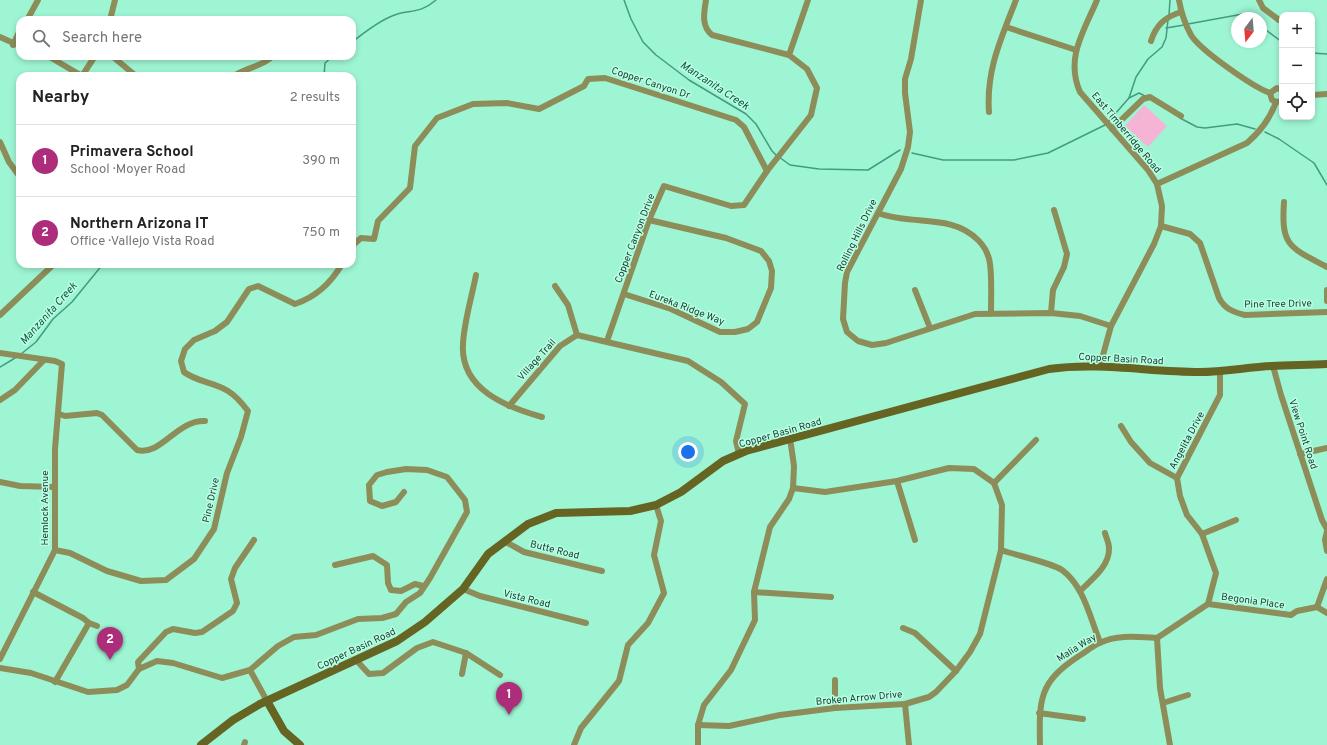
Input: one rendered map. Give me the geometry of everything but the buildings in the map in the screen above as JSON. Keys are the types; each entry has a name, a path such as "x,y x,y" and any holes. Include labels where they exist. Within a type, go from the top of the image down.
{"street":[{"path":"29,16 38,0"},
{"path":"111,16 115,0"},
{"path":"706,0 703,20 706,30 712,35 789,55 808,0"},
{"name":"Rolling Hills Drive","path":"921,0 911,59 905,79 904,93 910,132 908,147 901,168 847,272 843,319 847,332 858,341 872,345 886,343 975,314 991,312 1051,313 1080,316 1111,326"},
{"path":"989,112 988,92 990,71 1016,0"},
{"name":"East Timberridge Road","path":"1097,0 1076,50 1073,66 1075,80 1080,92 1148,170 1157,184 1162,206 1161,226 1154,244 1111,326 1100,366"},
{"path":"1157,184 1247,143 1264,126 1272,115 1279,101 1272,100 1270,93 1250,84 1199,44 1192,36 1181,12 1180,0"},
{"path":"1259,0 1263,8 1279,20"},
{"path":"1151,41 1154,31 1161,22 1169,16 1181,12"},
{"path":"1006,27 1076,50"},
{"path":"0,37 16,45"},
{"path":"13,44 16,38"},
{"name":"Copper Canyon Drive","path":"607,341 649,220 664,186 731,206 744,205 766,171 811,115 817,88 807,69 789,55"},
{"path":"55,60 75,72"},
{"path":"85,72 92,60"},
{"path":"117,60 131,72"},
{"path":"240,72 266,63 269,60"},
{"name":"Copper Canyon Dr","path":"356,242 361,238 374,239 378,221 410,188 415,146 437,118 473,104 507,103 539,109 584,86 588,79 605,78 736,120 744,127 766,171"},
{"path":"1270,93 1277,88 1279,89"},
{"path":"1315,95 1327,94"},
{"path":"1110,127 1143,99 1150,97 1181,116"},
{"path":"0,142 9,162 16,172"},
{"path":"1284,202 1282,224 1286,239 1299,252 1327,266"},
{"path":"1051,313 1053,290 1064,267 1067,254 1054,210"},
{"path":"878,213 891,218 948,222 968,230 983,245 990,262 991,312"},
{"name":"Eureka Ridge Way","path":"624,294 671,309 720,332 735,332 748,329 757,322 771,288 772,271 769,261 761,251 750,245 726,238 649,220"},
{"name":"Pine Tree Drive","path":"1161,226 1190,234 1200,242 1219,298 1223,306 1233,312 1245,315 1327,312"},
{"path":"0,315 50,268"},
{"name":"Pine Drive","path":"55,550 70,553 107,571 141,581 166,580 194,559 214,529 227,472 241,437 248,411 239,399 227,390 191,377 184,372 181,361 185,350 194,340 215,331 227,322 249,289 258,286 295,304 318,293 340,268"},
{"path":"476,275 463,344 465,368 482,390 516,410 542,417"},
{"path":"555,286 568,305 577,335 688,361 721,382 745,404 736,441 739,454"},
{"path":"915,290 930,328"},
{"path":"1327,290 1327,302"},
{"name":"Village Trail","path":"509,406 560,346 577,335"},
{"path":"0,353 44,360"},
{"path":"0,400 14,390 44,360"},
{"name":"Hemlock Avenue","path":"0,659 55,550 55,449 62,364 44,360"},
{"name":"Copper Basin Road","path":"201,745 233,720 267,701 403,637 425,622 463,589 488,554 504,541 528,524 556,513 630,511 656,505 681,492 723,461 739,454 790,438 1032,373 1065,367 1100,366 1220,372 1273,366 1327,364"},
{"name":"View Point Road","path":"1273,366 1300,454 1322,520 1327,530 1325,540 1327,551"},
{"name":"Angelita Drive","path":"1208,604 1216,573 1202,534 1187,515 1180,496 1177,478 1220,395 1220,372"},
{"path":"59,414 65,416 98,413 102,415 137,450 144,451 158,446 185,425 194,421 205,421"},
{"path":"1121,426 1131,442 1150,463 1177,478"},
{"path":"698,745 698,725 704,705 731,670 748,636 754,620 754,592 770,527 789,499 793,488 794,466 790,438"},
{"path":"793,488 825,492 897,481 949,468 974,469 994,483 1036,440"},
{"path":"1300,454 1327,448"},
{"path":"0,668 31,674 88,692 117,690 127,685 139,669 157,661 173,663 222,678 250,670 278,646 294,637 316,635 358,620 382,618 396,614 406,602 420,593 460,527 466,512 465,500 447,477 427,470 406,469 387,472 377,475 369,485 370,501 382,506 396,502 404,492"},
{"path":"897,481 915,540"},
{"path":"0,482 20,486 54,487"},
{"name":"Broken Arrow Drive","path":"698,725 729,726 780,715 835,708 904,704 929,696 950,680 970,652 980,634 1001,550 1002,505 994,483"},
{"path":"574,745 581,728 618,681 628,645 648,623 664,593 654,555 661,521 656,505"},
{"path":"1202,534 1236,520"},
{"path":"1080,591 1094,578 1106,561 1109,548 1105,533"},
{"path":"139,669 138,662 166,632 173,628 195,633 202,632 233,611 237,603 231,579 235,568 254,540"},
{"name":"Butte Road","path":"504,541 524,552 602,571"},
{"path":"1001,550 1061,569 1073,580 1080,591 1100,642"},
{"path":"334,565 373,556 387,565 388,583 391,590 401,591 414,584 424,586"},
{"path":"1327,579 1317,607 1327,613"},
{"name":"Vista Road","path":"463,589 480,596 586,623"},
{"path":"33,592 97,626"},
{"path":"754,592 831,597"},
{"path":"1170,745 1163,703 1158,638 1208,604"},
{"name":"Begonia Place","path":"1208,604 1292,615 1297,611 1317,607"},
{"path":"55,682 89,623"},
{"path":"903,628 915,633 956,671"},
{"name":"Malia Way","path":"1040,745 1039,713 1043,696 1051,678 1060,668 1100,642 1110,639 1137,637 1158,638"},
{"path":"356,660 369,674 383,673 417,648 433,642 466,654 500,675"},
{"path":"462,674 466,654"},
{"path":"250,670 284,731 300,745"},
{"path":"835,680 835,708"},
{"path":"1163,703 1188,694"},
{"path":"904,704 909,745"},
{"path":"1039,713 1083,720"}],"shaded area":[{"path":"1144,105 1167,126 1148,147 1125,126"}],"waterway":[{"name":"Manzanita Creek","path":"356,39 386,18 419,10 430,5 436,0"},
{"name":"Manzanita Creek","path":"624,0 631,19 643,42 656,55 689,80 746,114 756,124 776,155"},
{"path":"1169,15 1170,0"},
{"path":"1188,24 1231,16"},
{"path":"1129,98 1136,77 1148,59 1162,47 1166,38 1168,20"},
{"path":"1166,28 1184,25"},
{"path":"1267,31 1279,40"},
{"path":"1315,53 1327,54"},
{"name":"Manzanita Creek","path":"324,72 325,63 328,60"},
{"name":"Manzanita Creek","path":"1108,122 1129,98 1139,93 1145,96"},
{"name":"Manzanita Creek","path":"1180,118 1197,127 1205,128 1237,124 1255,129"},
{"name":"Manzanita Creek","path":"912,153 943,160 1014,160 1048,153 1105,125"},
{"name":"Manzanita Creek","path":"1265,132 1279,139 1314,163 1327,185"},
{"name":"Manzanita Creek","path":"779,157 790,165 819,169 868,170 900,150"},
{"name":"Manzanita Creek","path":"21,354 36,342 53,319 72,302 100,268"},
{"name":"Manzanita Creek","path":"0,367 15,358"}],"place":[{"name":"Northern Arizona IT","path":"110,660"},
{"name":"Primavera School","path":"509,715"}]}
